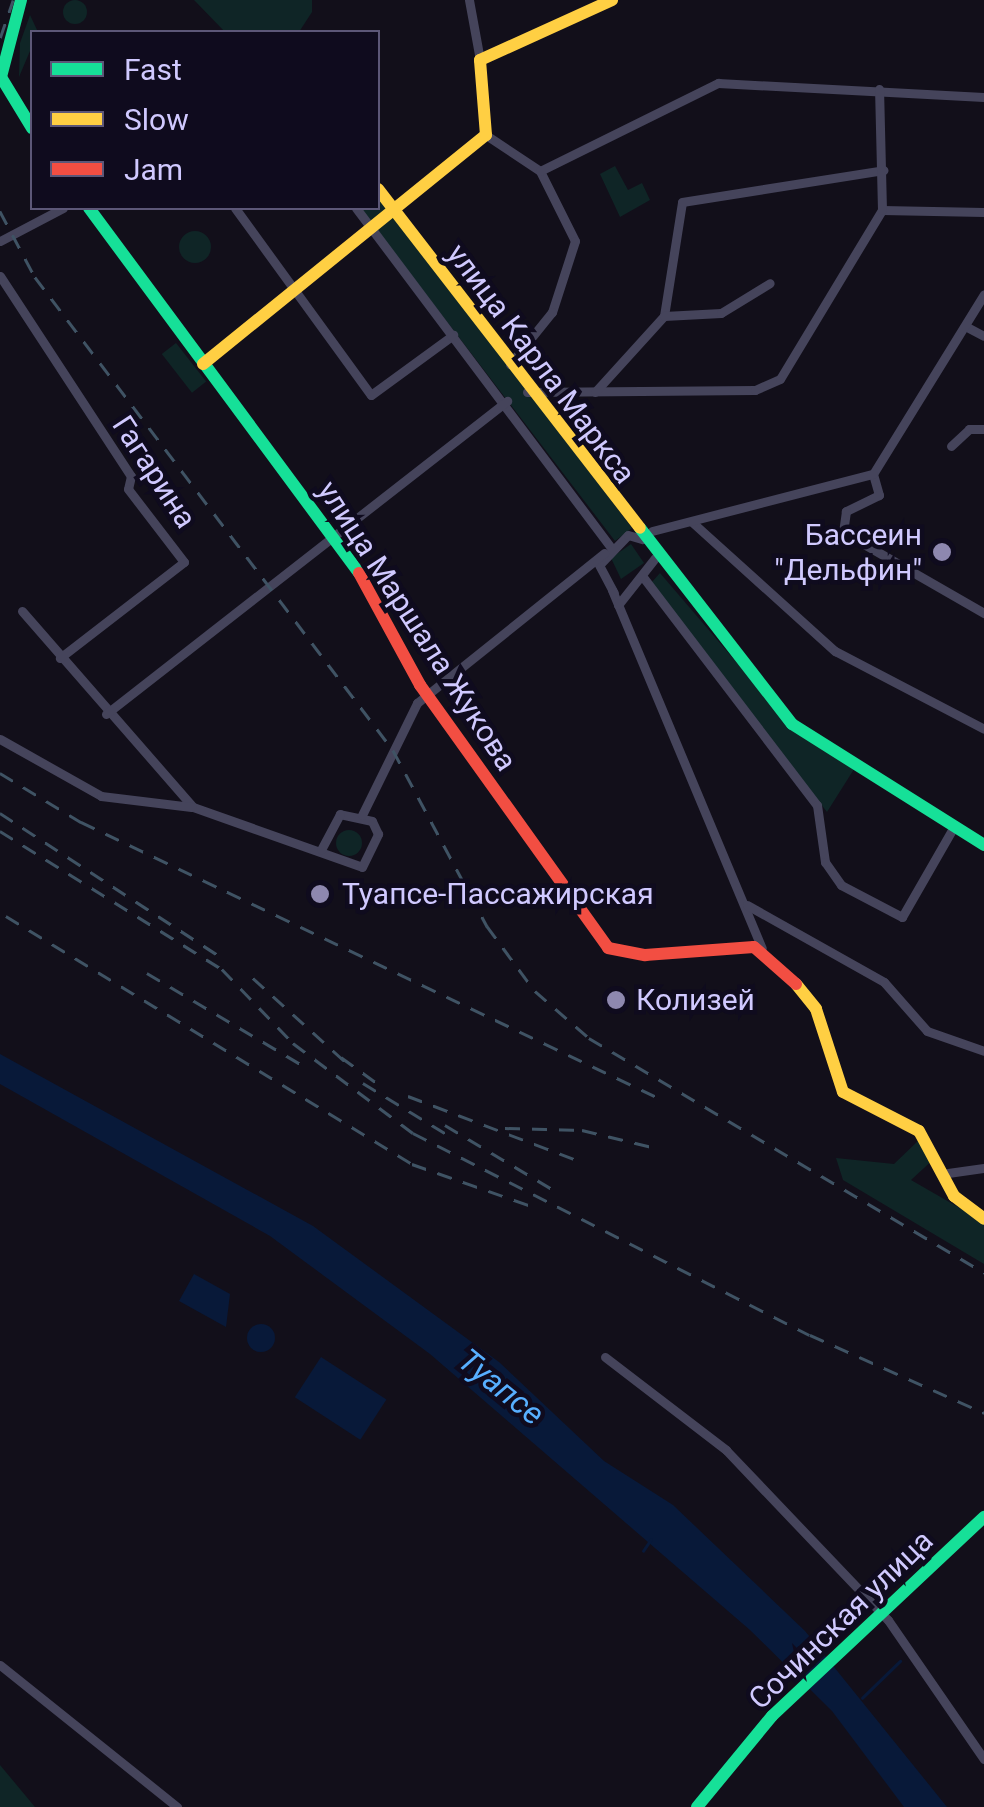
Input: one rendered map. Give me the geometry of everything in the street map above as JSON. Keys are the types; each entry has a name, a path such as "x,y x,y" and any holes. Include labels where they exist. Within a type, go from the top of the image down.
{"main road":[{"path":"20,0 1,69 12,102 30,125"},
{"path":"203,364 375,232 486,135 480,60 612,0"},
{"name":"улица Карла Маркса","path":"380,192 527,392 641,535 658,565 799,731 956,822 984,845"},
{"name":"улица Маршала Жукова","path":"91,210 335,536 426,693 608,948 762,948"},
{"path":"762,948 816,1009 843,1092 919,1132 948,1172 954,1196 984,1219"},
{"name":"Сочинская улица","path":"697,1807 769,1714 984,1517"}],"street":[{"path":"469,0 480,60"},
{"path":"540,171 718,83 984,97"},
{"path":"527,392 769,388 882,210 879,90"},
{"path":"486,135 540,171 572,234 572,261 552,312 508,366"},
{"path":"595,392 664,316 682,202 883,170"},
{"path":"0,242 59,210"},
{"path":"236,210 293,294 371,395 453,335"},
{"name":"улица Карла Маркса","path":"358,210 507,401 607,550"},
{"path":"882,210 984,212"},
{"name":"Гагарина","path":"0,276 131,476 128,489 184,562 60,658"},
{"path":"664,316 722,312 770,282"},
{"path":"362,815 426,693 596,563 607,550 641,535 872,474 984,294"},
{"path":"965,326 984,336"},
{"path":"106,714 507,401"},
{"path":"951,446 969,429 984,429"},
{"path":"872,474 879,495 846,511 843,532 984,613"},
{"path":"692,522 835,651 984,729"},
{"path":"596,563 612,590 762,948"},
{"path":"618,608 626,590 658,565"},
{"path":"643,578 817,805 824,862 842,885 902,916 956,822"},
{"path":"612,590 626,590"},
{"path":"22,610 106,714 193,807"},
{"path":"0,739 101,796 193,807 321,849 362,868 378,834 362,815 340,814 321,849"},
{"path":"747,905 884,982 927,1031 984,1051"},
{"path":"948,1172 984,1168"},
{"path":"606,1356 726,1450 878,1615 984,1759"},
{"path":"0,1665 177,1807"}],"green space":[{"path":"75,0 87,12 75,24 63,12"},
{"path":"194,0 312,0 312,12 300,30 223,30"},
{"path":"30,15 37,30 30,30 30,51 19,77 20,43"},
{"path":"615,166 628,190 642,183 650,200 620,217 600,174"},
{"path":"380,197 632,528 615,541 362,210 380,210"},
{"path":"195,231 206,236 211,247 206,258 195,263 184,258 179,247 184,236"},
{"path":"176,343 206,382 192,393 162,354"},
{"path":"631,544 644,563 621,579 611,558"},
{"path":"660,573 790,725 856,766 827,812 651,583"},
{"path":"349,830 358,834 362,843 358,852 349,856 340,852 336,843 340,834"},
{"path":"921,1138 936,1157 911,1180 984,1222 984,1264 843,1180 836,1158 894,1164"},
{"path":"0,1765 35,1807 0,1807"}],"water":[{"name":"Туапсе","path":"0,1054 313,1226 499,1362 604,1461 673,1505 805,1631 947,1807 904,1807 832,1711 750,1630 430,1354 270,1236 0,1084"},
{"path":"194,1274 230,1294 226,1327 179,1301"},
{"path":"261,1324 271,1328 275,1338 271,1348 261,1352 251,1348 247,1338 251,1328"},
{"path":"321,1357 386,1399 360,1440 295,1397"}],"waterway":[{"path":"643,1551 651,1539"},
{"path":"862,1698 900,1661"}],"railway":[{"path":"0,38 13,0"},
{"path":"0,211 35,277 393,750 487,926 535,991 589,1038 984,1273"},
{"path":"0,773 81,822 665,1101"},
{"path":"0,813 221,957"},
{"path":"0,831 222,969 293,1043 413,1133 810,1335 984,1413"},
{"path":"6,916 412,1164 537,1208"},
{"path":"147,973 305,1067"},
{"path":"253,978 349,1065"},
{"path":"341,1057 381,1086"},
{"path":"363,1083 453,1138"},
{"path":"408,1096 579,1161"},
{"path":"445,1125 552,1189"},
{"path":"505,1128 582,1130 652,1147"}],"traffic: fast":[{"path":"21,0 1,77 30,125"},
{"path":"90,210 359,573"},
{"path":"640,528 792,724 984,845"},
{"path":"697,1807 772,1716 984,1517"}],"traffic: slow":[{"path":"203,364 486,135 480,60 612,0"},
{"path":"380,192 640,528"},
{"path":"796,984 816,1009 843,1092 919,1131 954,1196 984,1219"}],"traffic: jam":[{"path":"359,573 420,685 608,948 645,955 754,947 796,984"}],"place":[{"name":"Бассеин \"Дельфин\"","path":"942,552"},
{"name":"Туапсе-Пассажирская","path":"320,894"},
{"name":"Колизей","path":"616,1000"}]}
